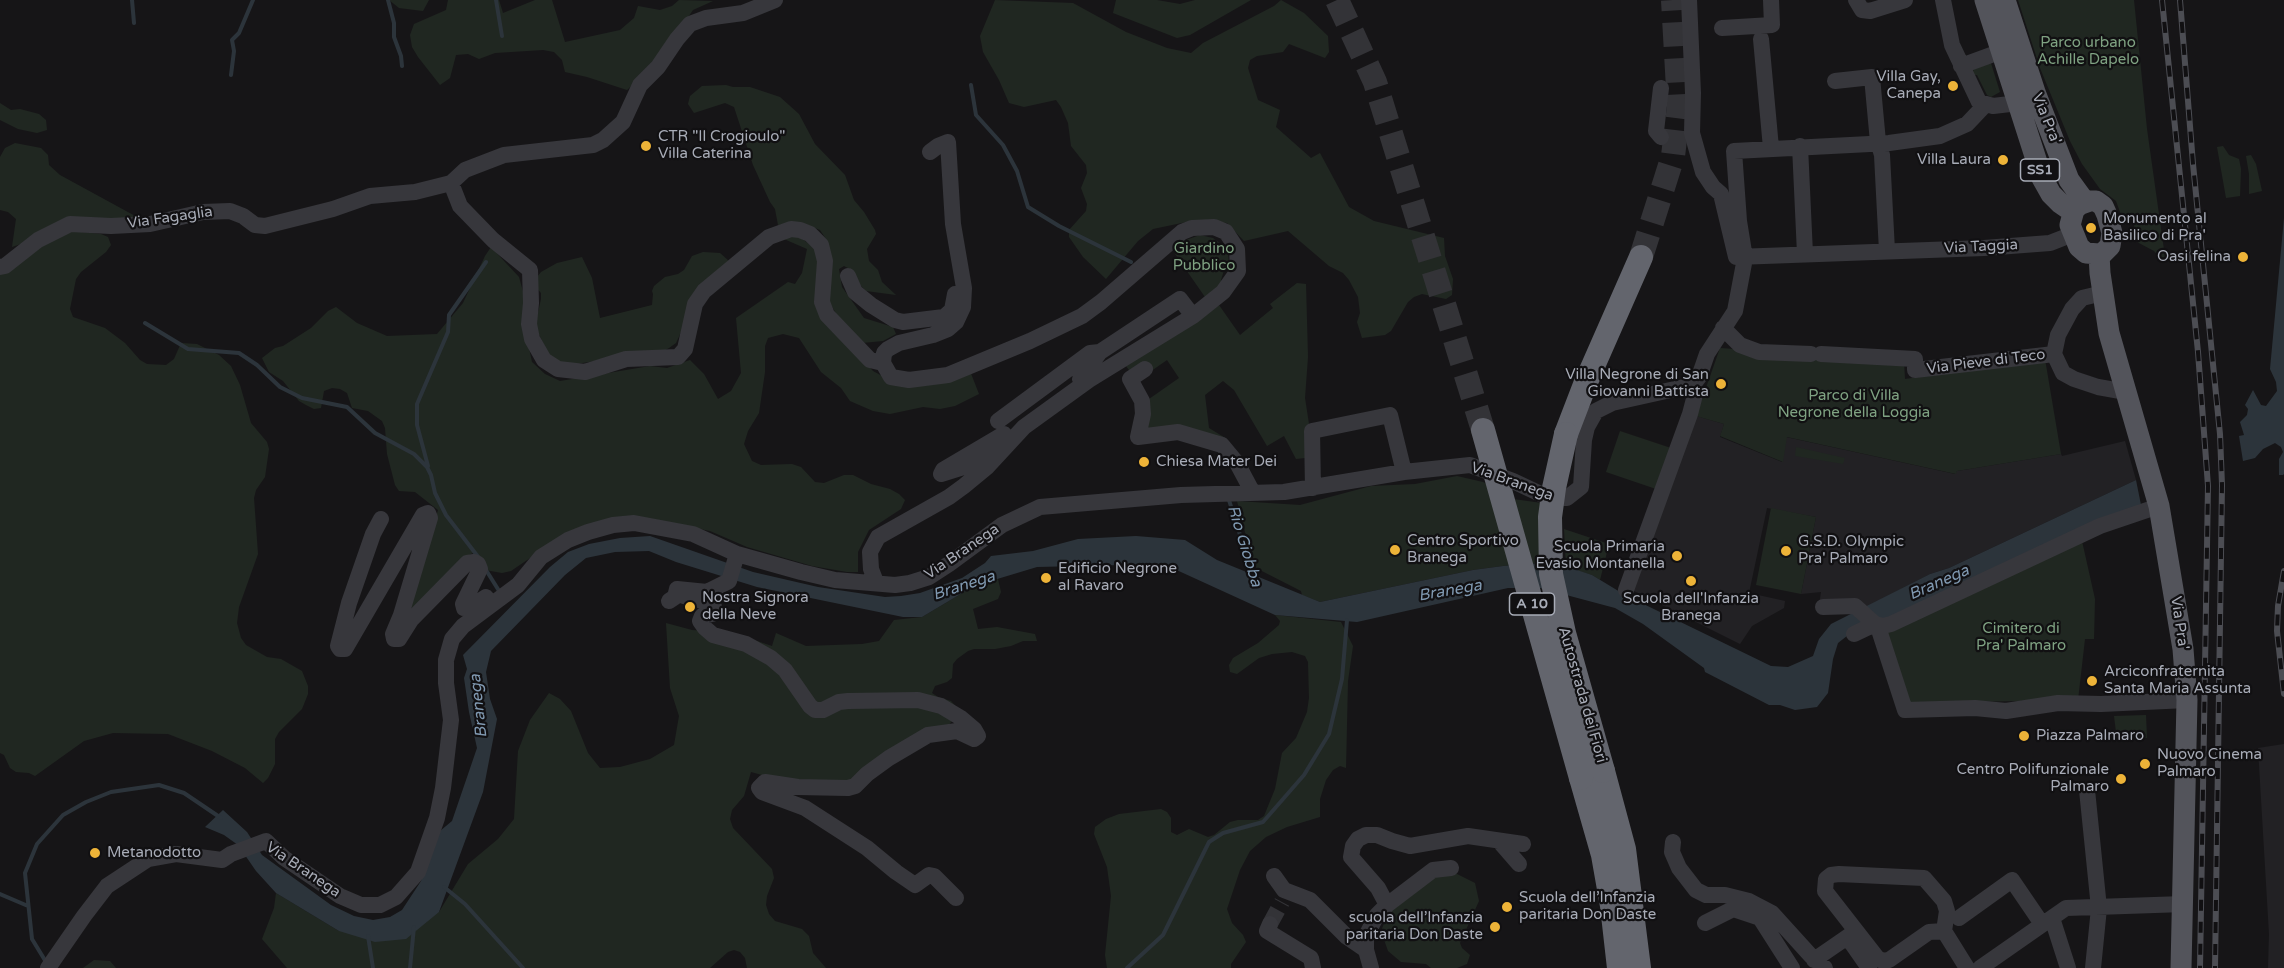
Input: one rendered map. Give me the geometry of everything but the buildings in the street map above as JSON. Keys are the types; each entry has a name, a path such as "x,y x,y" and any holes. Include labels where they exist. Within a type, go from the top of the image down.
{"highway":[{"name":"Autostrada dei Fiori","path":"1619,968 1592,774 1551,574 1550,517 1566,434 1586,382 1641,257"},
{"name":"Autostrada dei Fiori","path":"1483,430 1592,774 1624,849 1639,968"}],"main road":[{"name":"Via Pra'","path":"1985,0 2002,51 2016,108 2042,178 2051,194 2060,203 2079,207"},
{"name":"Via Pra'","path":"2005,0 2035,92 2079,207"},
{"path":"2096,201 2103,206 2110,223 2111,244 2106,251 2099,254 2083,251 2070,225 2079,207 2096,201"},
{"name":"Via Pra'","path":"2099,254 2112,344 2158,504 2180,626 2187,700 2181,968"}],"street":[{"path":"776,0 743,13 706,18 690,24 658,68 640,86 623,122 603,140 581,147 534,150 498,156 465,170 451,183 460,206 493,240 530,270 529,324 532,339 543,360 558,369 585,372 626,359 678,357 685,348 695,304 704,291 769,237 791,229 810,234 820,245 825,261 822,302 827,315 870,360 883,363"},
{"path":"1689,0 1693,93 1692,133 1703,172 1721,194 1724,202 1736,257 1745,258"},
{"path":"1722,27 1772,25 1771,0"},
{"path":"1856,0 1862,10 1870,11 1905,0"},
{"path":"1943,0 1952,45 1979,102 1985,105 2016,108"},
{"path":"1761,39 1771,148"},
{"path":"1961,66 2002,51"},
{"path":"1835,81 1872,77 1878,142 1882,155 1887,251"},
{"path":"1661,88 1656,131 1661,137"},
{"path":"1626,590 1690,414 1695,395 1693,385 1699,377 1707,354 1735,311 1745,258 1739,221 1734,151 1889,143 1940,136 1967,124 1985,105"},
{"name":"Via Pra'","path":"2016,108 2036,123 2052,161 2065,169"},
{"path":"930,153 948,141 953,224 964,288 963,307 957,322 948,329 899,343 888,349 884,353 883,363 891,377 909,380 948,375 1030,341 1082,316 1182,232 1192,228 1206,226 1219,228 1232,238 1237,249 1238,271 1224,292 1193,316 1005,431 943,470 941,474 975,463"},
{"path":"1686,142 1692,149 1705,184 1713,187"},
{"path":"1800,146 1805,254"},
{"name":"Via Fagaglia","path":"0,267 5,266 38,240 70,224 111,226 150,224 203,212 230,211 243,216 255,225 265,226 333,209 370,196 415,192 451,183"},
{"name":"Via Taggia","path":"1745,258 1984,248 2050,243 2073,234"},
{"path":"848,276 855,292 895,320 903,322 944,317 952,310 955,290 964,288"},
{"path":"2103,293 2082,298 2072,309 2054,344 2054,354 2063,373 2074,379 2126,393"},
{"path":"1079,387 1079,380 1100,352 1180,298 1193,316"},
{"name":"Via Pieve di Teco","path":"1724,328 1740,345 1759,352 1915,359 1910,370 2054,354"},
{"path":"876,582 871,568 870,552 878,537 949,497 987,467 1005,431 1090,353 1100,352"},
{"path":"1145,369 1130,379 1142,401 1143,414 1138,437 1178,432 1222,445 1237,463 1253,493"},
{"name":"Via Branega","path":"52,963 107,886 148,859 176,854 222,860 231,854 266,841 284,858 340,896 361,905 380,905 396,897 417,872 437,818 451,720 446,683 446,660 452,639 463,626 518,585 541,557 568,540 613,525 634,524 693,534 736,558 835,580 895,585 929,577 1002,525 1040,507 1181,495 1313,489 1404,472 1470,465 1550,498 1567,498 1581,487 1584,440 1587,427 1596,411 1612,403 1693,385"},
{"path":"1313,489 1312,431 1390,415 1404,472"},
{"path":"945,483 964,473 1002,442 1005,431"},
{"path":"1854,634 2100,526 2158,504"},
{"path":"381,519 373,534 349,603 338,646 340,650 345,649 423,515 428,513 430,518 393,634 394,639 399,639 411,620 467,563 474,562 480,569 463,604 464,608 469,608 501,587 509,584 518,585"},
{"path":"736,558 729,581 707,592 673,595 710,603 714,607 712,614 702,616 700,621 705,628 713,635 746,644 771,658 785,670 815,710 823,710 839,702 848,701 918,700 940,706 961,718 974,729 978,736 974,739 957,731 928,735 889,758 855,786 848,788 798,787 765,782 759,788 762,792 805,808 826,821 915,885 929,875 934,876 956,898"},
{"path":"1823,607 1855,606 1877,624 1905,710 1975,708 2006,711 2058,703 2102,704 2187,700"},
{"path":"2087,790 2099,908 2093,968"},
{"path":"1387,905 1378,888 1351,857 1353,846 1358,839 1377,834 1392,842 1410,846 1461,836 1523,844"},
{"path":"1498,841 1519,864"},
{"path":"1673,842 1672,852 1679,868 1696,890 1706,895 1725,895 1749,901 1772,913 1821,966 1852,934"},
{"path":"1371,968 1366,950 1366,936 1377,915 1433,870 1451,868"},
{"path":"1869,968 1852,934 1825,891 1826,879 1831,875 1875,874 1924,878 1944,901 1947,911 1944,931 1967,968"},
{"path":"1959,918 2012,880 2047,921 2068,968"},
{"path":"1270,881 1284,890 1288,898 1311,900 1347,937 1366,950"},
{"path":"1980,968 2066,908 2184,904"},
{"path":"1705,923 1733,909 1760,918 1792,968"},
{"path":"1270,924 1267,930 1311,958 1314,968"},
{"path":"1852,934 1883,961 1888,960 1929,932 1944,931"}],"shaded area":[{"path":"1693,415 1724,424 1720,437 1782,462 1786,437 1955,474 1957,471 2061,454 2062,456 2125,441 2136,480 1949,568 1930,574 1864,608 1819,606 1821,592 1801,594 1816,517 1767,508 1749,593 1785,601 1784,608 1752,626 1740,644 1630,589"},
{"path":"2284,744 2284,968 2268,968 2269,934 2258,748"}],"green space":[{"path":"389,0 429,0 423,11 399,8"},
{"path":"448,0 499,0 503,13 535,0 552,0 565,42 620,30 634,18 638,6 660,10 672,6 679,0 713,1 693,10 657,62 627,90 565,72 562,60 554,52 543,50 495,53 479,59 468,54 456,55 450,78 440,85 412,47 410,35 414,24 446,10"},
{"path":"995,0 1073,3 1126,32 1167,48 1191,53 1203,43 1274,6 1281,0 1304,13 1328,36 1329,52 1325,58 1289,44 1283,52 1257,56 1250,60 1248,68 1258,100 1280,110 1276,127 1311,158 1320,153 1349,207 1374,221 1444,238 1445,256 1453,279 1452,295 1446,299 1422,294 1414,297 1408,302 1391,331 1385,335 1362,338 1357,322 1360,313 1358,297 1349,280 1288,231 1244,241 1227,223 1196,220 1153,229 1138,241 1106,279 1083,257 1069,237 1069,230 1086,211 1087,204 1081,188 1087,173 1086,165 1071,146 1068,123 1061,107 1056,100 1024,107 1009,103 983,52 980,36"},
{"path":"1116,0 1157,0 1180,4 1195,0 1251,0 1190,35 1177,38 1113,13"},
{"name":"Parco urbano Achille Dapelo","path":"2018,0 2134,0 2147,129 2165,257 2160,258 2154,251 2137,242 2134,238 2134,223 2124,223 2116,201 2100,189 2082,164 2040,68"},
{"path":"1990,60 2000,92 1991,97 1987,95 1977,75 1972,75 1976,62"},
{"path":"702,86 750,87 780,97 799,114 815,144 845,175 854,200 875,230 876,234 867,249 869,261 878,270 882,282 896,295 866,291 856,281 850,269 844,266 839,269 842,287 864,318 893,327 896,334 883,341 862,343 838,317 830,303 828,242 820,230 804,224 778,225 775,209 753,165 734,107 725,103 694,113 688,104 690,96"},
{"path":"0,103 11,110 20,109 39,114 46,120 47,130 37,133 18,129 0,120"},
{"path":"15,143 41,148 48,155 49,165 60,175 137,217 12,247 16,219 8,212 0,210 0,157 5,148"},
{"path":"2223,146 2229,155 2239,159 2240,196 2226,198 2217,147"},
{"path":"2251,155 2256,164 2262,191 2249,194 2246,156"},
{"path":"63,230 101,234 108,237 111,245 76,279 70,309 73,317 105,328 147,364 166,365 174,359 181,343 197,344 219,355 231,366 240,385 251,423 267,442 269,449 265,477 256,490 254,498 258,554 239,607 237,623 241,638 246,645 267,657 281,659 302,671 308,686 308,694 302,709 275,739 275,764 263,783 245,768 212,751 168,734 113,733 84,741 35,776 16,772 10,768 4,755 0,753 0,270"},
{"path":"794,233 816,249 823,317 873,371 895,383 970,371 979,394 955,406 940,409 923,407 890,414 873,411 850,401 841,388 821,372 799,338 783,334 768,338 765,346 765,372 759,413 748,431 744,444 752,461 761,465 792,464 801,467 815,482 824,483 844,475 853,475 871,484 890,489 905,500 901,509 869,530 858,552 858,572 812,566 747,547 710,531 661,521 552,543 511,571 502,573 485,570 482,558 473,553 465,557 407,618 438,510 415,492 399,491 395,485 382,421 368,411 352,408 347,393 340,389 332,388 324,391 321,408 314,409 306,405 299,401 283,381 269,372 262,358 311,328 328,311 336,307 357,323 387,336 437,334 463,303 491,247 519,277 524,295 525,329 532,362 545,374 560,381 650,366 667,368 690,360 704,374 718,399 731,391 741,373 736,318 788,282 795,284 802,273 807,249 784,239"},
{"name":"Giardino Pubblico","path":"1200,235 1213,238 1221,244 1228,253 1229,263 1225,267 1221,280 1223,283 1205,297 1173,251 1186,240"},
{"path":"703,252 720,253 729,261 682,330 676,343 669,348 662,352 575,364 560,363 549,356 535,326 541,293 534,285 534,281 541,272 557,263 582,257 592,278 600,318 652,305 654,286 665,277 684,270 692,256"},
{"path":"1297,283 1306,284 1308,357 1305,398 1309,424 1306,426 1305,458 1296,459 1284,436 1267,446 1234,390 1223,381 1205,395 1209,428 1227,439 1225,444 1146,434 1149,399 1179,378 1167,360 1137,381 1126,366 1219,305 1240,335 1273,308 1270,304"},
{"name":"Parco di Villa Negrone della Loggia","path":"1720,348 1904,361 1905,379 2045,359 2061,454 1957,471 1956,474 1787,437 1783,462 1720,436 1724,424 1696,416"},
{"path":"1620,431 1671,448 1656,489 1606,472"},
{"path":"1796,447 1845,458 1843,464 1795,456"},
{"name":"Centro Sportivo Branega","path":"1457,476 1483,482 1513,499 1542,503 1542,563 1473,570 1320,602 1302,595 1301,591 1254,567 1237,501 1300,505 1371,486 1415,484"},
{"name":"G.S.D. Olympic Pra' Palmaro","path":"1771,508 1816,517 1801,594 1756,585"},
{"path":"1564,529 1609,544 1600,580 1592,575 1566,567"},
{"name":"Cimitero di Pra' Palmaro","path":"2082,541 2095,599 2094,639 2085,639 2078,700 1905,703 1883,633"},
{"path":"998,579 1001,592 998,599 973,609 978,629 997,627 1035,634 1037,641 1023,641 995,649 974,649 957,659 953,664 952,678 935,686 932,693 951,701 960,711 948,726 851,783 784,781 751,772 744,796 732,810 730,819 733,828 772,869 774,878 766,905 769,914 775,921 802,929 809,936 813,953 826,968 747,968 745,958 740,952 734,950 728,952 710,968 287,968 262,939 274,908 276,893 339,931 439,912 468,864 498,839 514,819 518,751 530,720 549,693 560,699 571,711 588,753 600,768 620,767 650,759 674,745 679,716 670,688 666,623 692,630 733,633 772,646 776,633 806,646 862,644 879,641 894,620 922,617 974,586"},
{"path":"1275,615 1341,622 1353,646 1348,681 1346,768 1340,766 1333,770 1326,780 1320,799 1320,817 1287,827 1266,837 1250,851 1240,870 1227,909 1232,923 1246,942 1231,964 1231,968 1107,968 1105,955 1111,896 1107,867 1094,834 1095,827 1119,814 1161,809 1171,818 1171,832 1177,835 1189,829 1208,837 1230,822 1258,820 1264,816 1275,789 1282,753 1296,738 1307,712 1308,662 1305,656 1292,652 1259,658 1237,674 1230,672 1229,665 1233,658 1258,643 1279,625 1280,621"},
{"path":"2146,715 2147,738 2117,740 2114,716"},
{"path":"1455,873 1475,883 1479,901 1460,943 1470,955 1467,964 1457,968 1431,968 1426,964 1401,962 1388,951 1381,931 1389,911 1438,874"},
{"path":"94,960 110,961 116,968 83,968"}],"water":[{"path":"2284,218 2284,474 2279,475 2279,459 2283,452 2281,447 2275,443 2263,449 2255,458 2243,461 2239,436 2244,435 2240,422 2247,415 2248,409 2245,405 2253,390 2261,405 2266,406 2277,391 2270,369"},
{"path":"2136,480 2141,505 1892,619 1861,625 1838,643 1828,693 1817,707 1795,710 1780,705 1769,705 1705,672 1704,668 1643,624 1615,608 1540,588 1508,588 1357,622 1275,615 1170,567 1122,565 1037,567 974,586 922,617 903,617 757,587 676,562 649,551 615,552 586,558 565,575 491,651 486,672 490,699 497,719 483,792 439,912 406,939 375,942 339,931 276,893 256,871 238,845 224,835 205,827 223,810 247,832 262,855 331,905 354,916 373,920 390,917 402,910 421,881 440,831 452,821 477,748 469,712 464,678 467,669 463,655 550,567 568,552 589,544 620,538 650,536 753,572 818,587 885,597 920,593 962,578 985,563 991,556 1033,551 1078,539 1136,536 1185,540 1217,560 1320,602 1473,570 1542,563 1568,567 1592,575 1625,595 1771,666 1788,667 1813,656 1819,639 1831,624 1930,574 1949,568"}],"waterway":[{"path":"132,0 134,23"},
{"path":"231,75 234,51 232,40 239,33 253,0"},
{"path":"388,0 394,23 394,37 402,66"},
{"path":"496,0 502,36"},
{"path":"971,85 976,115 1003,145 1017,171 1028,207 1059,226 1131,262"},
{"path":"428,466 417,425 417,404 448,332 449,315 486,262"},
{"path":"145,323 188,349 239,353 257,365 280,387 302,398 347,407 375,433 414,454 427,467 435,493 446,515 479,558"},
{"name":"Rio Giobba","path":"1228,497 1254,579"},
{"path":"486,570 501,594"},
{"path":"1127,968 1163,935 1209,842 1223,833 1263,822 1304,775 1329,734 1342,679 1347,620"},
{"name":"Branega","path":"46,962 32,939 25,873 37,844 63,815 111,792 159,785 184,793 221,818"},
{"path":"444,887 465,904 523,968"},
{"path":"0,894 28,906"},
{"path":"410,968 414,927"},
{"path":"368,936 373,968"}],"tunnel":[{"path":"1337,0 1375,82 1483,430"},
{"path":"1641,257 1673,156 1679,106 1673,0"},
{"path":"1661,137 1686,142"},
{"path":"1270,924 1282,902"}],"railway":[{"path":"2162,0 2198,352 2208,486 2200,968"},
{"path":"2180,0 2193,164 2220,434 2222,485 2215,968"},
{"path":"2284,571 2278,606 2277,631 2284,694"}],"place":[{"name":"Villa Gay, Canepa","path":"1953,86"},
{"name":"CTR \"Il Crogioulo\" Villa Caterina","path":"646,146"},
{"name":"Villa Laura","path":"2003,160"},
{"name":"Monumento al Basilico di Pra'","path":"2091,228"},
{"name":"Oasi felina","path":"2243,257"},
{"name":"Villa Negrone di San Giovanni Battista","path":"1721,384"},
{"name":"Chiesa Mater Dei","path":"1144,462"},
{"name":"Centro Sportivo Branega","path":"1395,550"},
{"name":"G.S.D. Olympic Pra' Palmaro","path":"1786,551"},
{"name":"Scuola Primaria Evasio Montanella","path":"1677,556"},
{"name":"Edificio Negrone al Ravaro","path":"1046,578"},
{"name":"Scuola dell'Infanzia Branega","path":"1691,581"},
{"name":"Nostra Signora della Neve","path":"690,607"},
{"name":"Arciconfraternita Santa Maria Assunta","path":"2092,681"},
{"name":"Piazza Palmaro","path":"2024,736"},
{"name":"Nuovo Cinema Palmaro","path":"2145,764"},
{"name":"Centro Polifunzionale Palmaro","path":"2121,779"},
{"name":"Metanodotto","path":"95,853"},
{"name":"Scuola dell’Infanzia paritaria Don Daste","path":"1507,907"},
{"name":"scuola dell’Infanzia paritaria Don Daste","path":"1495,927"}]}
